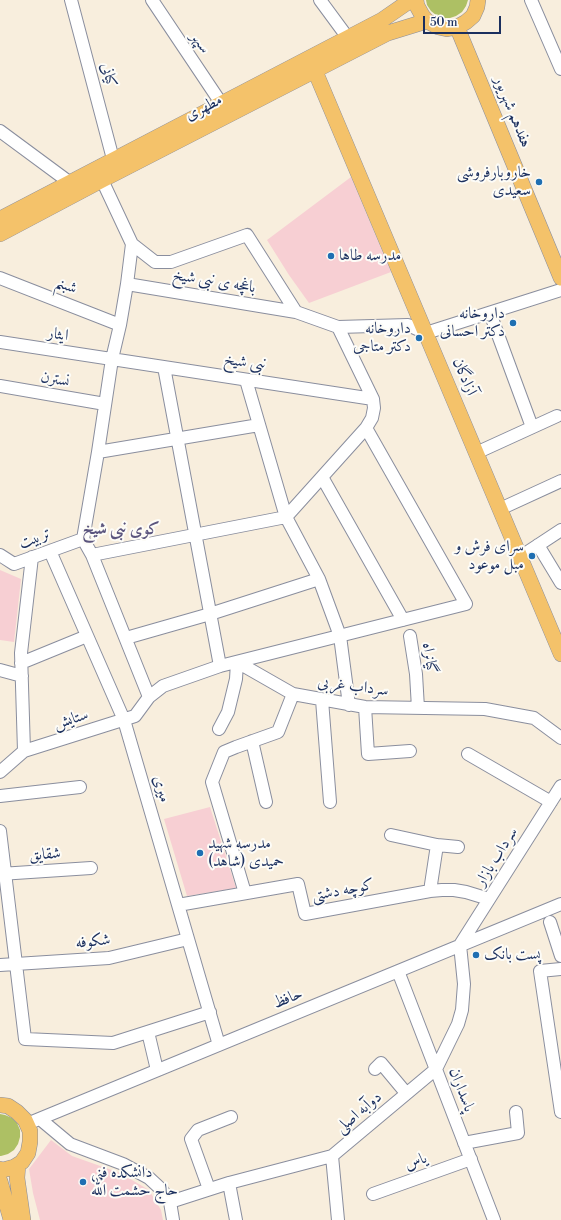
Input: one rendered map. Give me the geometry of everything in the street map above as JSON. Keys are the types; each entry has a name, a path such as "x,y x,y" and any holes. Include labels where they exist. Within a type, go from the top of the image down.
{"main road":[{"name":"مطهری","path":"0,219 382,20 411,0"},
{"path":"416,0 419,11 427,21 438,27 447,29 457,27 473,16 478,0"},
{"name":"مطهری","path":"0,234 388,33 427,21"},
{"name":"هفدهم شهریور","path":"457,27 561,278"},
{"name":"آزادگان","path":"315,71 561,654"},
{"path":"0,1169 3,1170 18,1165 22,1162 28,1153 30,1131 34,1121 25,1120 3,1101"},
{"path":"18,1165 17,1178 24,1220"},
{"path":"0,1182 11,1220"}],"street":[{"name":"کیانی","path":"71,0 113,159"},
{"name":"سپهر","path":"152,0 221,103"},
{"path":"320,0 348,38"},
{"path":"531,0 561,68"},
{"path":"0,131 69,182"},
{"path":"102,180 132,244 155,262 171,262 247,235 296,312"},
{"path":"132,244 120,325 112,359 83,539 92,555 149,697 163,686 220,666 466,604 366,428"},
{"name":"شبنم","path":"0,278 120,325"},
{"name":"باغچه ی نبی شیخ","path":"126,284 296,312 338,327"},
{"path":"92,555 286,517 366,428 372,418 374,408 373,399 338,327 408,325 426,333 561,290"},
{"path":"490,313 532,427"},
{"name":"ایثار","path":"0,342 112,359"},
{"name":"نبی شیخ","path":"112,359 373,399"},
{"path":"164,367 220,666"},
{"path":"246,380 286,517 319,579 340,636 349,704"},
{"name":"نسترن","path":"0,386 105,404"},
{"path":"476,453 557,416"},
{"path":"98,452 259,425"},
{"path":"322,477 403,620"},
{"path":"500,509 561,481"},
{"path":"520,557 561,530"},
{"name":"تربیت","path":"0,555 14,564 83,539"},
{"path":"538,545 561,583"},
{"name":"میری","path":"50,551 124,720 219,1045"},
{"path":"24,751 21,653 32,557"},
{"path":"126,638 210,614 319,579"},
{"path":"21,663 87,636"},
{"name":"گیانراه","path":"410,636 416,674 418,708"},
{"path":"219,729 228,712 236,679 237,662"},
{"name":"سرداب غربی","path":"237,662 293,694 365,707 485,709 534,718 561,738"},
{"path":"0,670 22,676"},
{"path":"245,893 212,782 224,752 278,732 293,694"},
{"name":"ستایش","path":"0,772 24,751 135,716 149,697"},
{"path":"322,700 330,802"},
{"path":"365,707 368,754 410,751"},
{"path":"252,741 266,802"},
{"path":"468,754 551,802"},
{"name":"سرداب بازار","path":"460,945 561,786"},
{"path":"0,796 80,787"},
{"path":"0,831 2,873 16,964 25,1039 113,1044 210,1012"},
{"path":"391,835 437,845 458,847"},
{"path":"430,891 437,845"},
{"name":"شقایق","path":"2,873 91,868"},
{"name":"کوچه دشتی","path":"178,905 298,884 305,914 430,891 454,890 490,899"},
{"name":"حافظ","path":"34,1121 561,904"},
{"path":"550,922 561,956"},
{"name":"شکوفه","path":"0,965 109,958 188,939"},
{"name":"دوآبه اصلی","path":"170,1202 229,1183 332,1156 436,1069 458,1024 462,1010 464,984 460,945"},
{"path":"561,969 540,970 561,1112"},
{"name":"پاسداران","path":"398,971 494,1220"},
{"path":"148,1032 157,1070"},
{"path":"375,1069 381,1063 406,1094"},
{"path":"464,1143 518,1133 516,1112"},
{"path":"209,1189 191,1139 198,1130 231,1117"},
{"path":"34,1121 70,1144 123,1164 150,1178 162,1190 170,1202 173,1220"},
{"path":"332,1156 338,1220"},
{"name":"یاس","path":"373,1194 470,1159"},
{"path":"229,1183 236,1220"}],"shaded area":[{"name":"مدرسه طاها","path":"351,177 391,272 309,303 267,240"},
{"path":"0,570 21,579 14,642 0,640"},
{"name":"مدرسه شهید حمیدی (شاهد)","path":"210,807 236,888 187,896 164,819"},
{"name":"دانشکده فنی حاج حشمت الله","path":"51,1140 72,1156 120,1173 149,1190 161,1210 163,1220 40,1220 29,1169"}],"green space":[{"path":"426,0 468,0 462,12 450,18 443,18 431,11"},
{"path":"0,1114 12,1118 17,1123 20,1130 18,1144 14,1150 1,1156 0,1156"}],"place":[{"name":"خاروبارفروشی سعیدی","path":"539,182"},
{"name":"مدرسه طاها","path":"331,256"},
{"name":"داروخانه دکتر احسانی","path":"513,323"},
{"name":"داروخانه دکتر متاجی","path":"419,338"},
{"name":"سرای فرش و مبل موعود","path":"532,556"},
{"name":"مدرسه شهید حمیدی (شاهد)","path":"200,853"},
{"name":"پست بانک","path":"476,955"},
{"name":"دانشکده فنی حاج حشمت الله","path":"83,1182"}],"district":[{"name":"کوی نبی شیخ","path":"121,530"}]}
